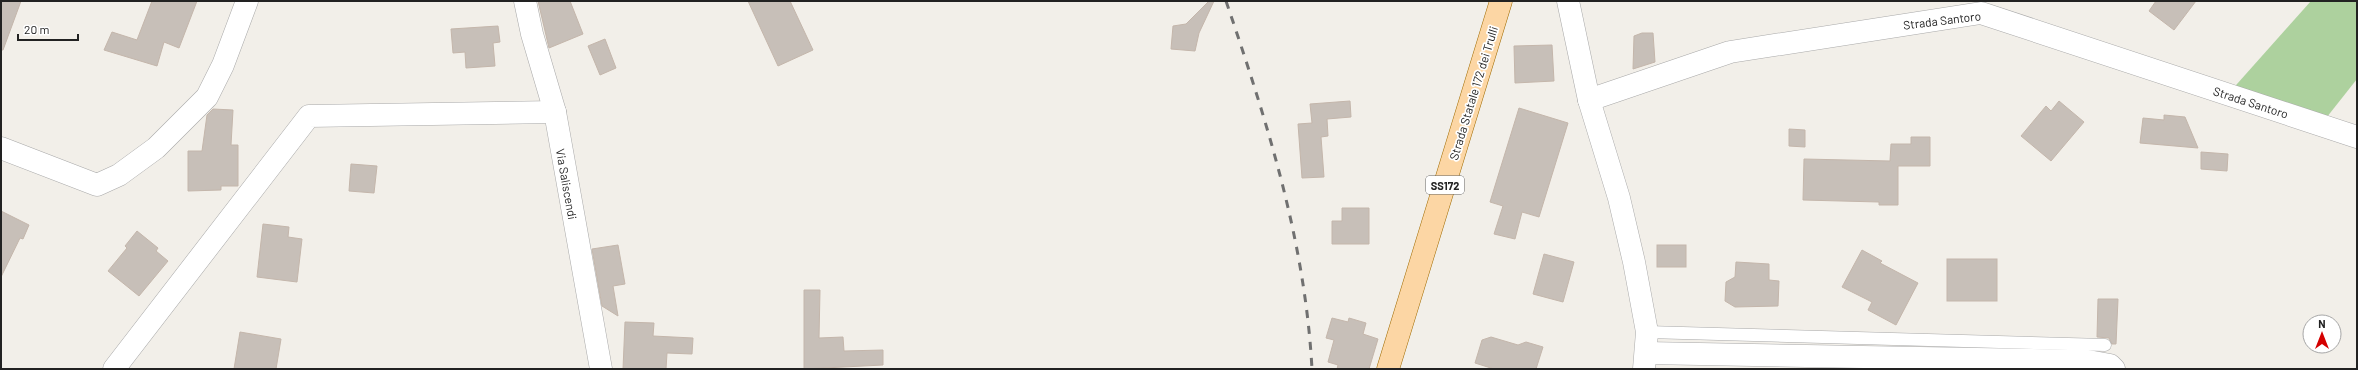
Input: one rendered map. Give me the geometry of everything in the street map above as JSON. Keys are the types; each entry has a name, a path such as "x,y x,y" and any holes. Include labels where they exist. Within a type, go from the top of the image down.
{"main road":[{"name":"Strada Statale 172 dei Trulli","path":"1388,369 1501,1"}],"street":[{"path":"1,148 97,185 119,174 156,148 207,97 223,66 247,1"},
{"name":"Via Saliscendi","path":"525,1 532,34 554,112 601,369"},
{"path":"1568,1 1589,100 1619,198 1634,262 1647,332 1645,361 2088,361 2110,365 2114,369"},
{"name":"Strada Santoro","path":"1589,100 1730,52 1984,7 2357,137"},
{"path":"114,369 309,116 554,112"}],"lane":[{"path":"1647,332 2105,345"}],"green space":[{"path":"2311,1 2357,1 2357,79 2323,122 2229,93"}],"building":[{"path":"1,1 21,1 3,50 1,50"},
{"path":"152,1 197,1 179,48 164,42 157,66 104,50 112,32 137,40"},
{"path":"538,1 570,1 583,34 549,48"},
{"path":"748,1 790,1 813,50 778,66"},
{"path":"1209,1 1214,1 1199,33 1195,51 1171,49 1173,26 1186,24"},
{"path":"2156,1 2196,1 2174,30 2149,11"},
{"path":"498,26 500,42 493,43 495,66 466,68 465,52 453,53 451,29"},
{"path":"1642,33 1653,33 1655,62 1633,69 1634,36"},
{"path":"605,39 616,68 600,75 588,46"},
{"path":"1552,45 1554,81 1515,83 1514,46"},
{"path":"1350,101 1351,117 1327,119 1328,136 1321,137 1324,177 1302,178 1298,124 1312,123 1310,104"},
{"path":"2059,101 2084,122 2051,161 2021,136 2046,106 2051,111"},
{"path":"1519,108 1568,123 1539,217 1522,212 1515,239 1494,234 1503,206 1490,202"},
{"path":"213,109 233,110 231,145 238,145 238,186 221,186 221,190 188,191 188,151 202,151 207,115"},
{"path":"2164,115 2185,117 2198,148 2140,143 2143,118 2164,120"},
{"path":"1789,129 1805,130 1805,147 1789,146"},
{"path":"1911,137 1930,137 1930,166 1898,166 1898,205 1879,205 1879,202 1803,200 1804,159 1890,161 1891,144 1911,144"},
{"path":"2201,152 2228,154 2227,171 2201,169"},
{"path":"351,164 377,166 374,193 349,191"},
{"path":"1342,208 1369,208 1369,244 1332,244 1332,221 1342,221"},
{"path":"1,211 29,225 23,239 20,238 1,277"},
{"path":"263,224 289,227 288,237 302,239 297,282 257,277"},
{"path":"137,231 158,248 156,251 168,261 139,296 108,271 127,248 125,246"},
{"path":"618,245 625,284 613,286 618,316 602,306 592,249"},
{"path":"1657,245 1686,245 1686,267 1657,267"},
{"path":"1862,250 1882,261 1880,263 1918,283 1896,325 1868,310 1872,302 1842,287"},
{"path":"1544,254 1574,262 1563,302 1533,294"},
{"path":"1947,259 1997,259 1997,301 1947,301"},
{"path":"1736,262 1769,264 1769,280 1779,281 1778,306 1735,307 1725,301 1726,282 1735,277"},
{"path":"804,290 820,290 819,338 843,337 844,351 883,350 883,365 804,369"},
{"path":"2098,299 2118,299 2116,344 2112,344 2109,338 2097,337"},
{"path":"1332,318 1348,322 1349,318 1366,323 1363,334 1378,339 1369,369 1337,369 1338,365 1328,362 1334,340 1326,338"},
{"path":"625,322 654,323 653,336 693,338 692,354 667,353 666,369 623,369"},
{"path":"240,332 281,339 276,369 234,369"},
{"path":"1491,337 1518,345 1526,342 1543,347 1536,369 1494,369 1475,363 1482,340"}],"railway":[{"path":"1226,1 1256,91 1282,182 1293,228 1308,321 1312,369"}]}
